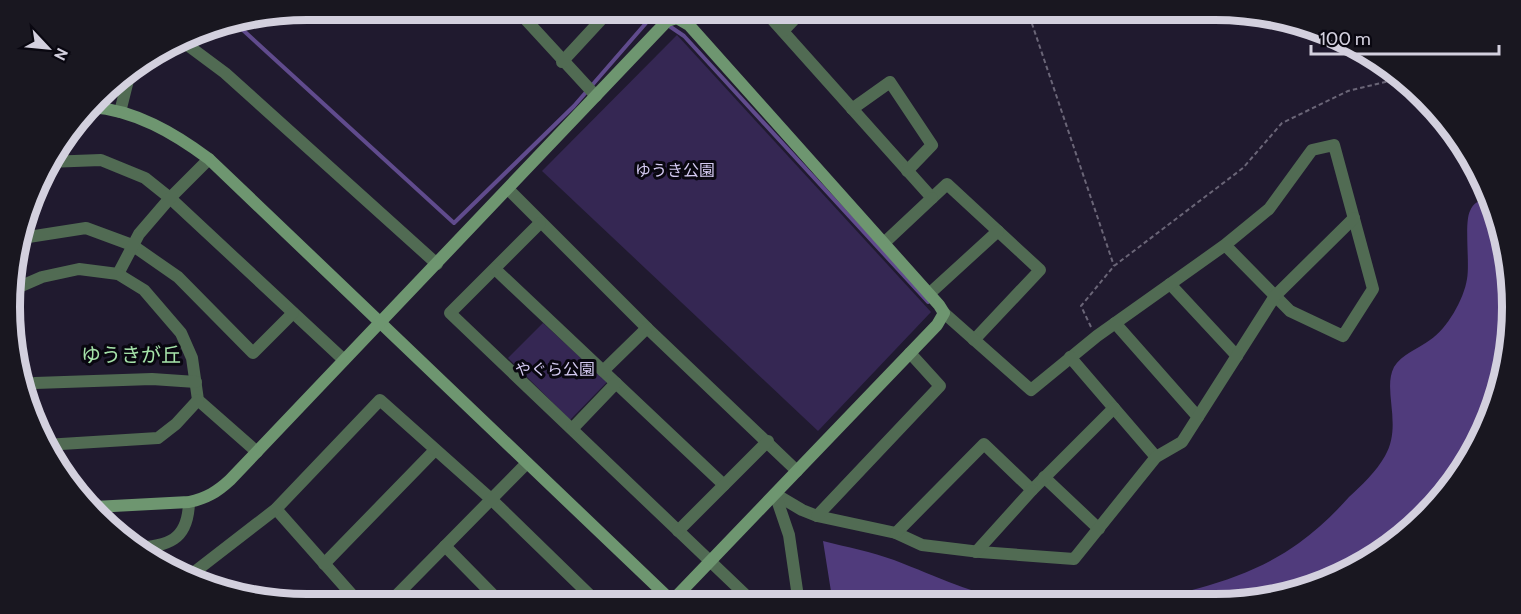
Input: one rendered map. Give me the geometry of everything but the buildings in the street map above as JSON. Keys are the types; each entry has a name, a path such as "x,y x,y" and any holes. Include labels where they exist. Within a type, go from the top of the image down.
{"street":[{"path":"526,20 562,62 596,96"},
{"path":"562,62 601,20"},
{"path":"101,507 189,502 215,493 257,452 669,20"},
{"path":"684,20 939,304 944,313 1031,390 1097,336 1225,245 1269,209 1312,150 1334,145 1373,289 1344,336 1290,311 1225,245"},
{"path":"773,20 932,198"},
{"path":"783,31 794,20"},
{"path":"188,45 225,73 437,264"},
{"path":"852,109 890,82 932,146 907,171"},
{"path":"120,112 127,83"},
{"path":"100,108 120,112 165,129 209,159 663,594"},
{"path":"118,274 139,234 170,198 209,159"},
{"path":"59,162 101,160 145,178 170,198 344,360"},
{"path":"884,243 947,184 1040,270 974,340"},
{"path":"508,189 647,328 798,471"},
{"path":"775,494 817,516 896,532 921,545 976,552 1074,559 1156,457 1182,442 1275,296 1354,218"},
{"path":"540,223 450,312 744,594"},
{"path":"28,237 86,228 132,245 178,277 253,353 293,313"},
{"path":"930,294 998,231"},
{"path":"20,286 42,277 79,269 118,274 144,290 181,333 192,358 198,400 257,452"},
{"path":"495,269 724,485"},
{"path":"1170,284 1237,356"},
{"path":"680,594 937,325 944,313"},
{"path":"1115,323 1198,417"},
{"path":"603,371 647,328"},
{"path":"817,516 940,386 910,353"},
{"path":"1070,357 1156,457"},
{"path":"30,384 152,379 196,382"},
{"path":"572,429 616,383"},
{"path":"55,445 158,438 176,424 198,400"},
{"path":"195,572 276,509 380,400 491,499 589,594"},
{"path":"976,552 1044,477 1114,408"},
{"path":"678,531 768,441"},
{"path":"896,532 984,444 1032,490"},
{"path":"324,564 435,450"},
{"path":"398,594 527,464"},
{"path":"1044,477 1099,529"},
{"path":"775,494 789,535 798,594"},
{"path":"148,547 161,546 174,540 185,527 189,502"},
{"path":"276,509 351,594"},
{"path":"445,546 492,594"}],"path":[{"path":"1031,20 1114,266"},
{"path":"1097,336 1081,306 1114,266 1243,168 1282,123 1348,91 1391,81"}],"green space":[{"name":"ゆうき公園","path":"677,35 931,312 818,431 542,171"},
{"name":"やぐら公園","path":"543,323 607,382 570,420 508,358"}],"shaded area":[{"path":"1481,200 1492,233 1499,269 1502,307 1499,345 1492,381 1480,417 1463,451 1442,482 1404,523 1389,535 1358,556 1324,573 1288,585 1252,592 1173,594 1215,584 1280,556 1331,516 1381,462 1390,444 1392,432 1390,386 1394,367 1406,355 1443,329 1454,313 1467,279 1468,217 1473,206"},
{"path":"823,541 886,557 984,594 831,594"}],"waterway":[{"path":"240,27 454,223 574,106 649,20"},
{"path":"660,20 684,36 928,302"}],"district":[{"name":"ゆうきが丘","path":"131,355"}]}
